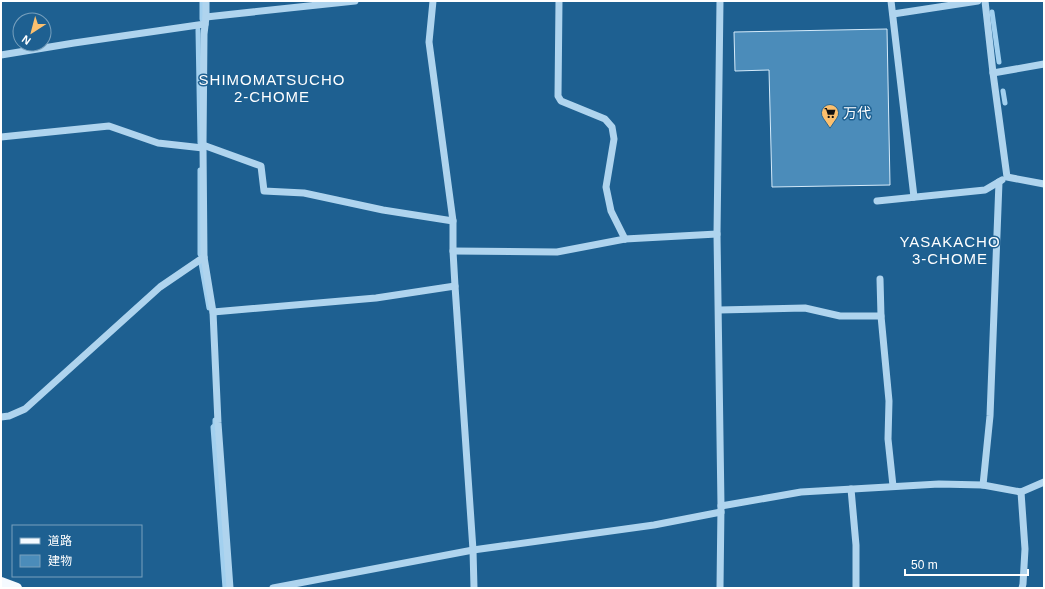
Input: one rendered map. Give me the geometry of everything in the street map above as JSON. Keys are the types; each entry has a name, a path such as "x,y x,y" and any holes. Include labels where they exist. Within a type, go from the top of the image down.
{"main road":[{"path":"1,582 17,588"}],"street":[{"path":"206,1 203,146 204,257 213,312 218,423 230,588"},
{"path":"1,55 206,21 355,1"},
{"path":"433,1 429,42 453,221 455,286 473,550 474,588"},
{"path":"559,1 558,96 561,101 605,119 612,127 614,139 606,187 610,211 625,239"},
{"path":"720,1 717,234 721,509 720,588"},
{"path":"891,1 914,197"},
{"path":"892,14 978,1"},
{"path":"985,1 1007,177"},
{"path":"993,73 1044,64"},
{"path":"1,137 108,126 158,143 203,146 261,166 264,190 304,193 383,210 453,221"},
{"path":"877,202 985,190 1007,177 1044,184"},
{"path":"983,485 990,416 999,182"},
{"path":"453,251 557,252 625,239 717,234"},
{"path":"1,417 9,416 25,409 160,286 204,257"},
{"path":"880,279 881,316 889,401 888,439 893,486"},
{"path":"213,312 376,298 455,286"},
{"path":"719,310 804,308 840,316 881,316"},
{"path":"273,588 304,585 473,550 654,525 801,492 939,484 983,485 1021,492 1044,482"},
{"path":"851,489 856,545 856,588"},
{"path":"1021,492 1025,549 1024,586"}],"building":[{"name":"万代","path":"887,29 890,185 772,187 769,70 735,71 734,32"}],"waterway":[{"path":"202,1 202,19"},
{"path":"992,12 999,62"},
{"path":"198,30 200,143"},
{"path":"1003,91 1005,103"},
{"path":"200,170 200,254"},
{"path":"201,263 209,308"},
{"path":"215,420 215,425 213,427 225,588"}],"place":[{"name":"万代","path":"830,128"}],"district":[{"name":"SHIMOMATSUCHO 2-CHOME","path":"272,88"},
{"name":"YASAKACHO 3-CHOME","path":"950,250"}]}
